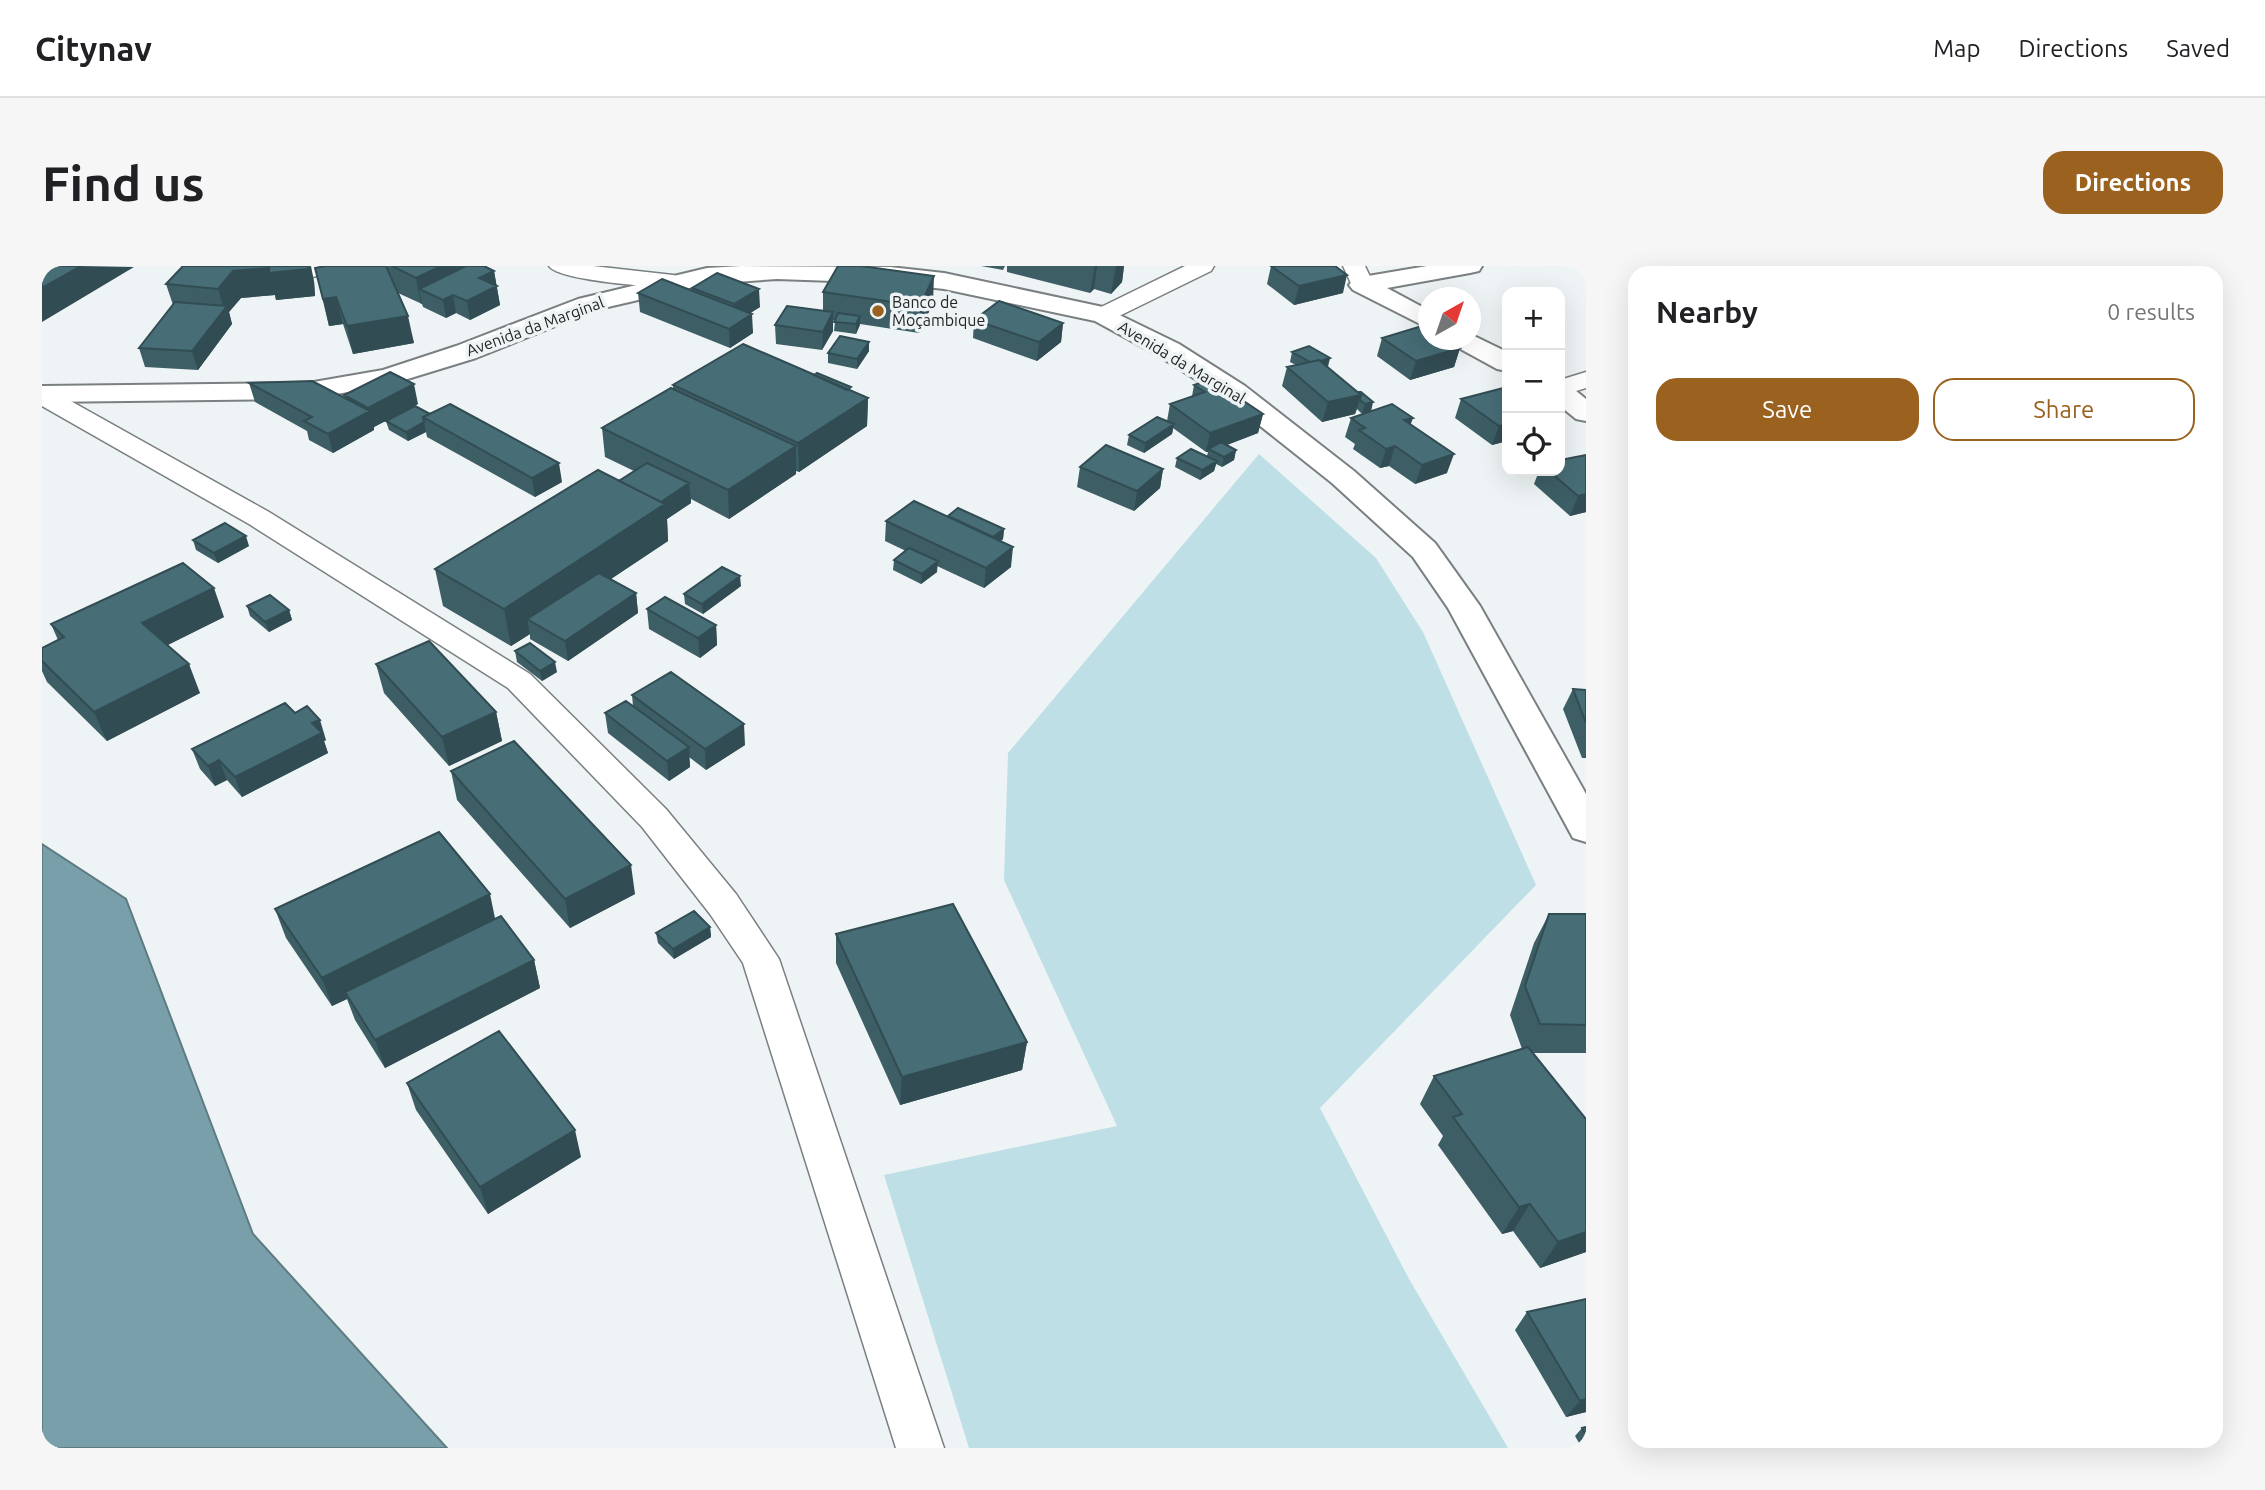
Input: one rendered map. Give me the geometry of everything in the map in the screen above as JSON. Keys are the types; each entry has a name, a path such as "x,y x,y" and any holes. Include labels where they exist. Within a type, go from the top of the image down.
{"street":[{"path":"230,266 307,271 335,266"},
{"path":"560,266 577,271 673,282"},
{"path":"1103,315 1203,266"},
{"path":"1358,275 1470,266"},
{"name":"Avenida da Marginal","path":"42,395 308,391 375,380 466,352 587,304 707,271 890,275 944,281 1103,315 1169,350 1235,391 1343,477 1424,550 1464,606 1586,828"},
{"path":"1358,275 1418,313"},
{"path":"1481,349 1502,360"},
{"path":"1565,388 1586,380"},
{"path":"1565,394 1586,412"},
{"path":"42,395 259,518 519,681 654,818 723,904 761,958 920,1448"}],"shaded area":[{"path":"1259,454 1376,558 1423,632 1536,885 1320,1108 1409,1279 1508,1448 969,1448 884,1175 1117,1126 1004,880 1008,753"},
{"path":"42,844 126,899 253,1234 447,1448 42,1448"}],"building":[{"path":"42,266 81,266 42,288"},
{"path":"183,266 308,266 308,269 269,273 269,268 233,271 218,289 166,284"},
{"path":"386,266 408,316 347,326 336,297 323,299 315,268"},
{"path":"392,266 441,266 416,278"},
{"path":"466,266 484,266 494,271 479,278 497,286 467,301 453,295 443,300 419,289"},
{"path":"838,266 861,266 934,276 920,306 823,292"},
{"path":"1271,266 1335,266 1347,275 1299,286"},
{"path":"717,273 759,289 734,304 692,288"},
{"path":"662,279 752,314 729,329 638,293"},
{"path":"999,301 1063,323 1039,342 974,320"},
{"path":"175,302 227,306 192,351 139,348"},
{"path":"787,306 833,312 823,332 775,325"},
{"path":"838,313 860,316 856,324 834,322"},
{"path":"1418,327 1418,350 1453,350 1416,361 1382,338"},
{"path":"840,336 869,342 857,359 828,353"},
{"path":"743,344 868,398 798,443 673,385"},
{"path":"1309,346 1330,358 1310,362 1292,352"},
{"path":"1319,360 1361,395 1328,402 1287,367"},
{"path":"390,372 414,384 368,408 344,395"},
{"path":"817,373 851,387 847,390 814,375"},
{"path":"1211,379 1263,414 1210,433 1170,404 1205,392 1194,385"},
{"path":"312,381 370,411 328,434 304,421 312,417 249,383"},
{"path":"671,388 796,446 728,490 602,428"},
{"path":"1502,388 1502,425 1499,426 1461,399"},
{"path":"1358,392 1373,402 1365,404 1360,400 1361,395"},
{"path":"450,404 559,463 532,478 423,417"},
{"path":"1392,404 1413,418 1404,420 1454,454 1422,465 1395,446 1386,449 1359,430 1365,428 1351,418"},
{"path":"415,406 430,414 423,417 424,422 406,432 386,421"},
{"path":"1157,417 1174,424 1145,443 1129,435"},
{"path":"1221,442 1236,450 1224,457 1208,449"},
{"path":"1106,445 1163,469 1137,491 1080,467"},
{"path":"1191,449 1217,461 1202,470 1177,458"},
{"path":"1586,455 1586,494 1578,496 1555,476 1565,476 1565,459"},
{"path":"647,463 689,483 661,502 619,481"},
{"path":"598,470 665,504 504,609 435,569"},
{"path":"914,501 1013,547 986,568 886,521"},
{"path":"958,508 1004,529 993,537 948,516"},
{"path":"225,523 246,536 214,553 193,540"},
{"path":"909,548 938,561 922,574 894,560"},
{"path":"183,563 214,588 142,623 189,664 94,712 42,661 42,648 64,637 51,624"},
{"path":"722,567 740,576 702,604 684,594"},
{"path":"599,573 636,593 565,641 527,619"},
{"path":"270,595 289,610 265,622 247,606"},
{"path":"665,597 716,625 698,638 647,609"},
{"path":"429,641 496,712 442,737 376,664"},
{"path":"530,643 555,662 540,671 515,651"},
{"path":"671,672 744,724 705,749 632,695"},
{"path":"1573,689 1586,690 1586,723"},
{"path":"626,701 689,747 667,761 605,713"},
{"path":"285,703 295,713 307,706 320,720 312,723 322,733 235,777 219,760 208,766 192,749"},
{"path":"514,741 631,865 565,899 451,771"},
{"path":"439,832 490,894 322,978 275,909"},
{"path":"953,904 1027,1042 902,1077 836,934"},
{"path":"694,911 710,927 673,949 656,933"},
{"path":"1549,914 1586,914 1586,1025 1540,1024 1525,986"},
{"path":"501,916 534,960 375,1040 345,992"},
{"path":"499,1031 575,1130 480,1187 407,1083"},
{"path":"1528,1047 1586,1119 1586,1232 1558,1242 1530,1204 1519,1207 1453,1117 1462,1114 1434,1076"},
{"path":"1586,1299 1586,1399 1580,1401 1527,1312"}],"place":[{"name":"Banco de Moçambique","path":"878,311"}]}
